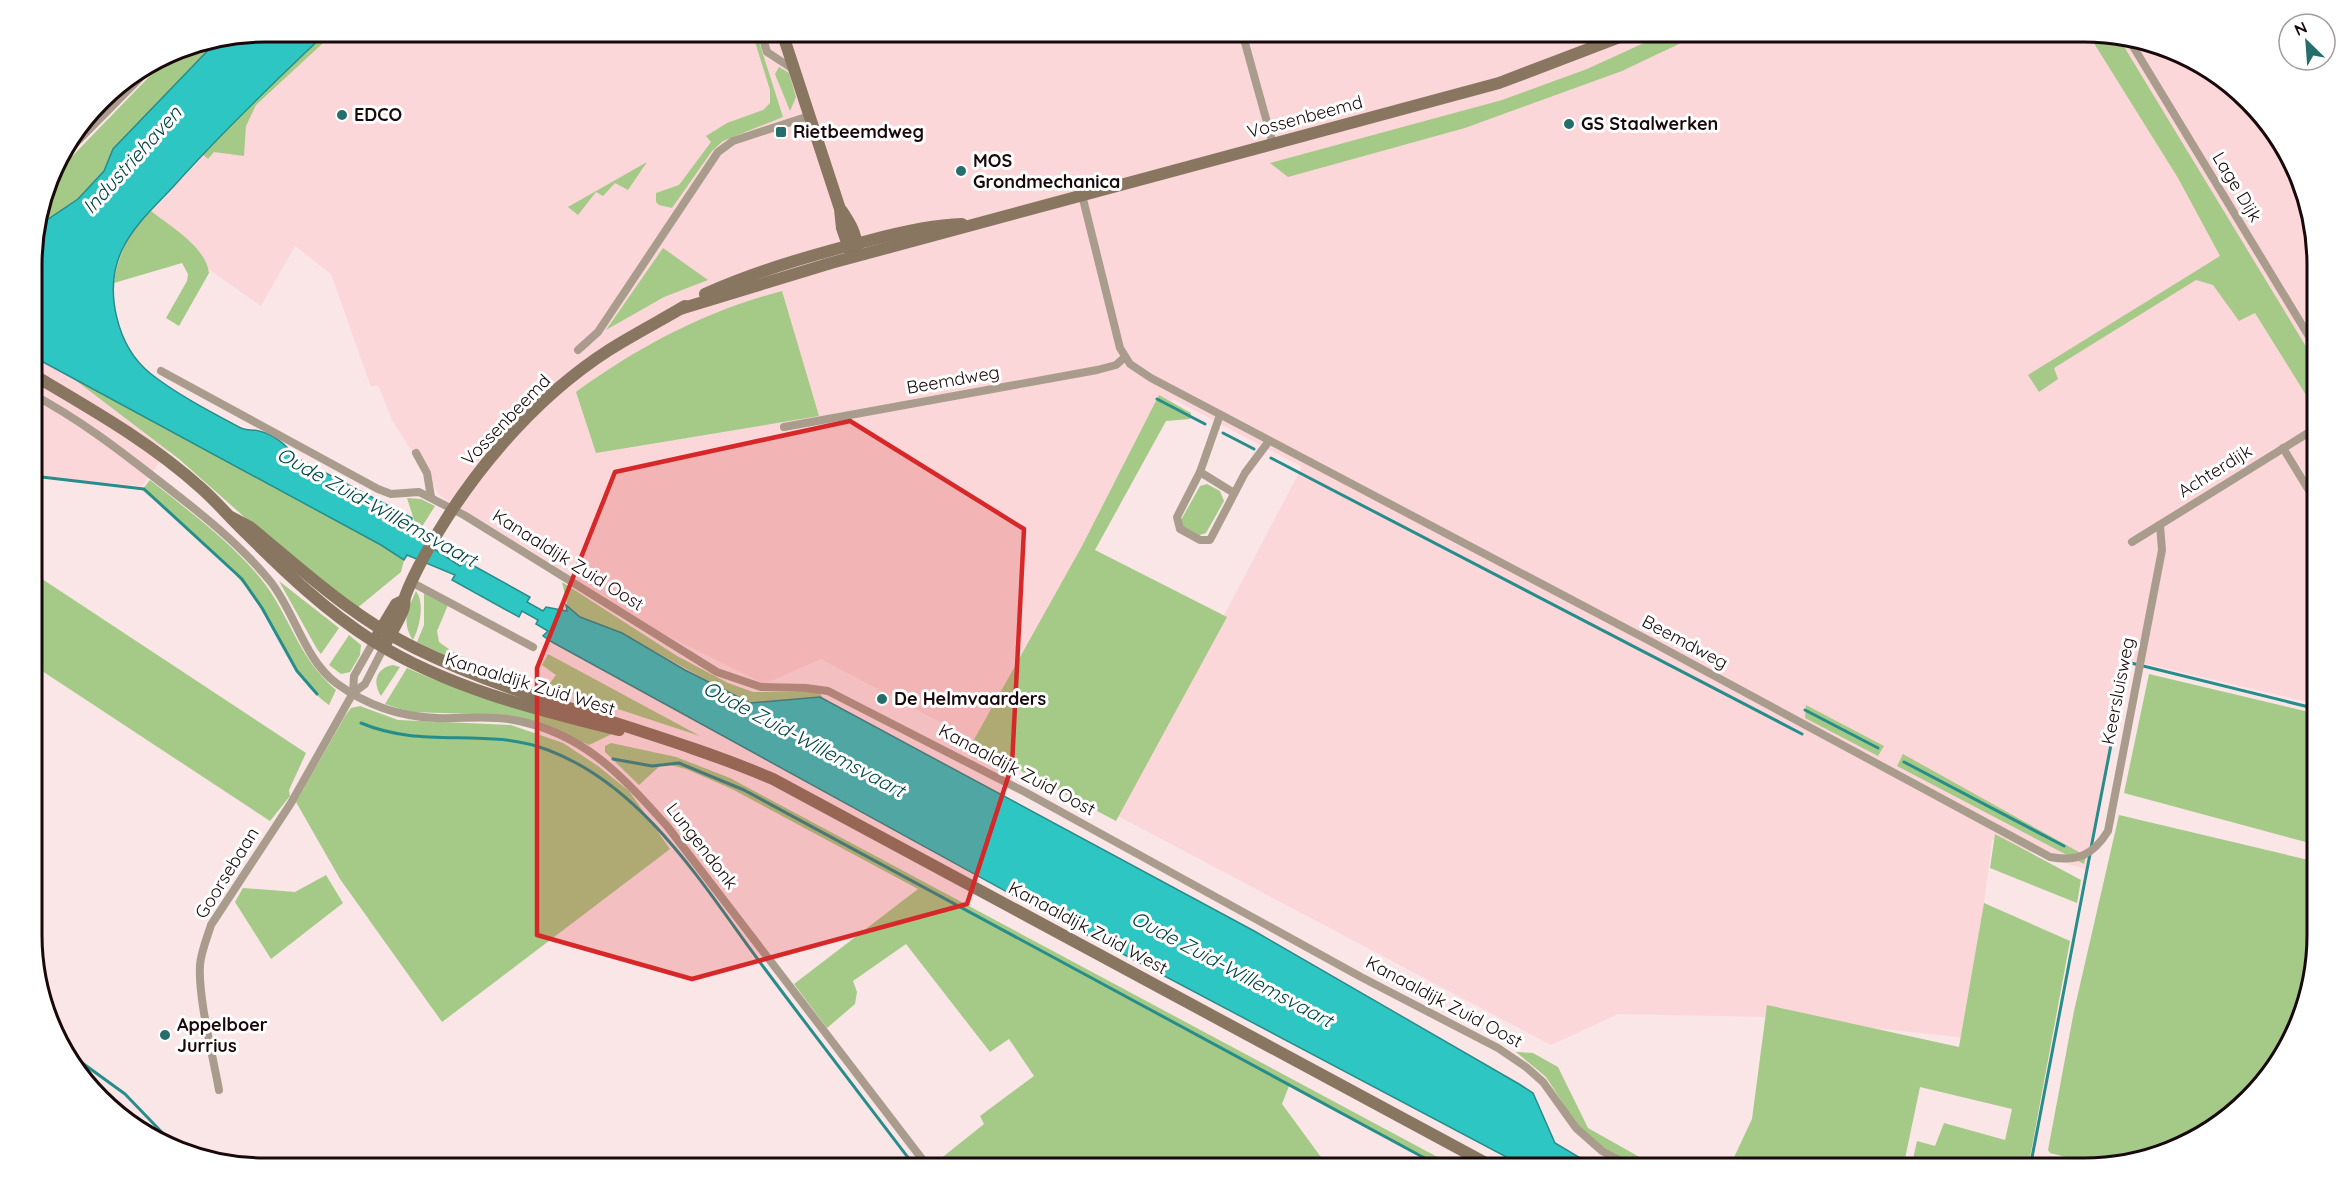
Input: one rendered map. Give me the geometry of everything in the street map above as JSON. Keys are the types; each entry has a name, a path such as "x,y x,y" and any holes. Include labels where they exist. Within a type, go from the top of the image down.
{"main road":[{"path":"785,42 840,209 851,225 854,257"},
{"name":"Vossenbeemd","path":"680,309 854,257 1499,83 1607,42"},
{"name":"Vossenbeemd","path":"379,644 396,604 404,600 431,544 453,509 496,452 564,384 609,350 700,297 750,275 852,244 913,230 981,223"},
{"name":"Kanaaldijk Zuid West","path":"42,380 119,425 194,482 288,574 379,644 445,679 478,691 599,726 657,737"},
{"name":"Kanaaldijk Zuid West","path":"231,517 250,527 358,614 385,632 478,677 723,757 791,787 1477,1158"}],"street":[{"path":"764,42 767,52 794,69"},
{"path":"1245,42 1273,144"},
{"name":"Lage Dijk","path":"2134,48 2307,333"},
{"path":"85,134 133,86"},
{"path":"578,350 597,332 718,152 741,138 809,116"},
{"path":"1082,195 1125,357"},
{"name":"Beemdweg","path":"784,427 1097,370 1116,364 1125,357 1151,378 1648,640 2050,856 2064,859 2087,855"},
{"name":"Kanaaldijk Zuid Oost","path":"161,371 378,489 391,494 419,492 431,497 717,672 761,687 806,687 828,691 1025,792 1361,977 1498,1048 1526,1066 1543,1082 1576,1128 1602,1151 1615,1158"},
{"path":"42,400 88,426 216,527 271,582 321,668 335,682 352,693"},
{"path":"1221,415 1200,472 1177,517 1180,529 1200,540 1210,540 1245,473 1269,441"},
{"name":"Achterdijk","path":"2132,542 2307,433"},
{"path":"2283,448 2307,487"},
{"path":"416,453 427,473 431,497"},
{"path":"1200,472 1234,493"},
{"name":"Keersluisweg","path":"2087,855 2099,845 2108,831 2162,550 2160,525"},
{"name":"Kanaaldijk Zuid West","path":"411,582 533,647"},
{"name":"Goorsebaan","path":"219,1090 200,966 211,925 291,804 352,693 354,676 379,644"},
{"name":"Goorsebaan","path":"352,693 365,684 379,644"},
{"name":"Lungendonk","path":"352,693 399,714 512,719 538,726 597,755 621,775 667,826 921,1158"}],"highlighted area":[{"path":"850,421 1024,529 1012,765 967,904 692,979 537,935 537,668 615,472"}],"shaded area":[{"path":"290,42 2098,42 2127,46 2183,65 2220,88 2242,107 2261,129 2284,166 2299,207 2307,251 2307,702 2130,660 2087,870 1992,840 1967,1038 1771,1017 1618,1014 1551,1045 821,659 764,684 628,616 528,549 440,496 392,420 378,385 371,387 331,274 295,246 261,306 128,213","holes":["1173,399 1302,467 1222,619 1087,553"]},
{"path":"42,339 191,419 142,486 42,477"}],"green space":[{"path":"316,42 324,42 256,105 246,126 244,156 214,152 208,159 202,154"},
{"path":"755,42 759,42 783,117 723,141 712,151 672,208 659,205 656,202 656,193 679,185 711,142 706,136 727,123 763,110 770,103 770,90"},
{"path":"1646,42 1683,42 1622,71 1465,128 1288,177 1270,163 1502,100 1587,69"},
{"path":"2093,42 2123,45 2307,348 2307,397 2255,313 2239,321 2213,285 2196,280 2054,368 2058,379 2039,392 2028,375 2220,256 2178,178"},
{"path":"209,50 113,149 105,171 78,199 46,220 54,193 69,160 153,72 180,59"},
{"path":"779,67 789,73 796,97 790,111 775,74"},
{"path":"647,162 628,190 615,183 603,196 596,192 578,215 568,207"},
{"path":"151,211 194,246 206,263 209,273 179,326 166,318 187,281 188,274 182,263 114,283 126,244"},
{"path":"663,248 708,280 664,297 606,330"},
{"path":"782,291 819,416 596,453 576,392 624,360 674,332 727,309"},
{"path":"66,373 381,545 404,560 401,572 356,609 304,570 179,459"},
{"path":"1159,395 1191,413 1190,419 1166,421 1095,550 1227,617 1116,821 971,745 1082,546"},
{"path":"150,480 213,531 243,559 268,588 305,654 336,690 329,705 316,694 295,668 262,610 241,581 200,540 142,490"},
{"path":"1207,484 1220,491 1224,501 1206,533 1197,536 1183,529 1181,520 1200,486"},
{"path":"407,498 421,499 435,506 418,533 411,528 414,520"},
{"path":"42,579 306,753 289,790 290,796 270,821 42,671"},
{"path":"279,581 339,628 321,654 317,649"},
{"path":"562,582 677,656 728,683 753,692 819,692 824,700 986,787 969,820 820,697 750,703 740,699 622,633 580,617 568,608"},
{"path":"416,591 420,602 420,615 418,629 413,640 407,627 407,616"},
{"path":"424,593 448,605 437,631 439,642 453,652 480,665 448,657 417,642 424,625"},
{"path":"349,635 361,645 360,655 350,672 341,674 329,665"},
{"path":"548,654 700,736 548,686 556,675 542,665"},
{"path":"393,665 400,667 381,696 376,681 377,676 383,669"},
{"path":"407,668 483,697 614,733 589,745 560,732 471,714 410,712 385,704"},
{"path":"2149,674 2307,712 2307,842 2124,793"},
{"path":"1806,705 1884,746 1878,756 1805,718"},
{"path":"360,706 398,720 511,725 563,743 598,766 629,791 670,849 442,1022 340,879 296,802 345,716 351,708"},
{"path":"611,743 676,757 730,778 1439,1158 1422,1158 1289,1086 1282,1104 1322,1158 942,1158 984,1124 980,1116 1034,1076 1009,1039 990,1052 906,944 853,981 857,992 855,1004 827,1028 794,984 918,889 732,789 686,769 663,763 639,785 605,752 605,746"},
{"path":"1903,754 2086,856 2084,864 1897,766"},
{"path":"2119,815 2307,860 2307,949 2303,978 2295,1007 2284,1034 2261,1071 2242,1093 2208,1120 2169,1141 2127,1154 2098,1158 2069,1158 2050,1153 2048,1150 2074,1011"},
{"path":"1995,834 2081,880 2077,903 1990,868"},
{"path":"326,875 343,903 271,959 235,902 243,888 295,892"},
{"path":"1984,903 2070,941 2030,1158 1913,1158 1917,1141 1935,1146 1944,1123 2005,1140 2012,1109 1920,1087 1905,1158 1734,1158 1752,1119 1767,1005 1959,1047"},
{"path":"1516,1052 1533,1053 1558,1067 1588,1128 1641,1158 1622,1158 1584,1136 1546,1077"}],"water":[{"path":"251,42 317,42 229,127 145,217 122,250 116,266 114,282 117,317 129,349 151,374 172,389 243,429 257,430 274,437 284,444 295,457 412,518 411,528 418,533 416,537 460,566 465,561 530,597 527,602 543,611 546,607 567,611 566,605 580,617 622,633 685,670 750,703 820,697 1256,932 1533,1093 1555,1143 1580,1158 1508,1158 1038,909 552,642 543,636 548,631 536,624 538,620 522,611 519,617 452,580 455,575 407,555 404,560 381,545 42,361 42,251 46,220 78,199 104,171 113,149 209,50"}],"waterway":[{"path":"1157,399 1205,424"},
{"path":"1223,433 1254,449"},
{"path":"1271,458 1802,734"},
{"path":"42,477 144,489 242,579 262,608 297,671 317,694"},
{"path":"2091,848 2127,662 2307,707"},
{"path":"1805,710 1878,748"},
{"path":"361,723 385,731 408,735 501,739 524,743 548,750 583,767 615,789 644,814 696,874 908,1158"},
{"path":"613,759 652,766 679,763 744,790 1425,1158"},
{"path":"1904,762 2064,846"},
{"path":"2032,1158 2090,854"},
{"path":"83,1064 125,1094 163,1133"}],"place":[{"name":"EDCO","path":"342,115"},
{"name":"GS Staalwerken","path":"1569,124"},
{"name":"Rietbeemdweg","path":"781,132"},
{"name":"MOS Grondmechanica","path":"961,171"},
{"name":"De Helmvaarders","path":"882,699"},
{"name":"Appelboer Jurrius","path":"165,1035"}],"water label":[{"name":"Industriehaven","path":"132,160"},
{"name":"Oude Zuid-Willemsvaart","path":"377,507"},
{"name":"Oude Zuid-Willemsvaart","path":"804,739"},
{"name":"Oude Zuid-Willemsvaart","path":"1232,969"}]}
